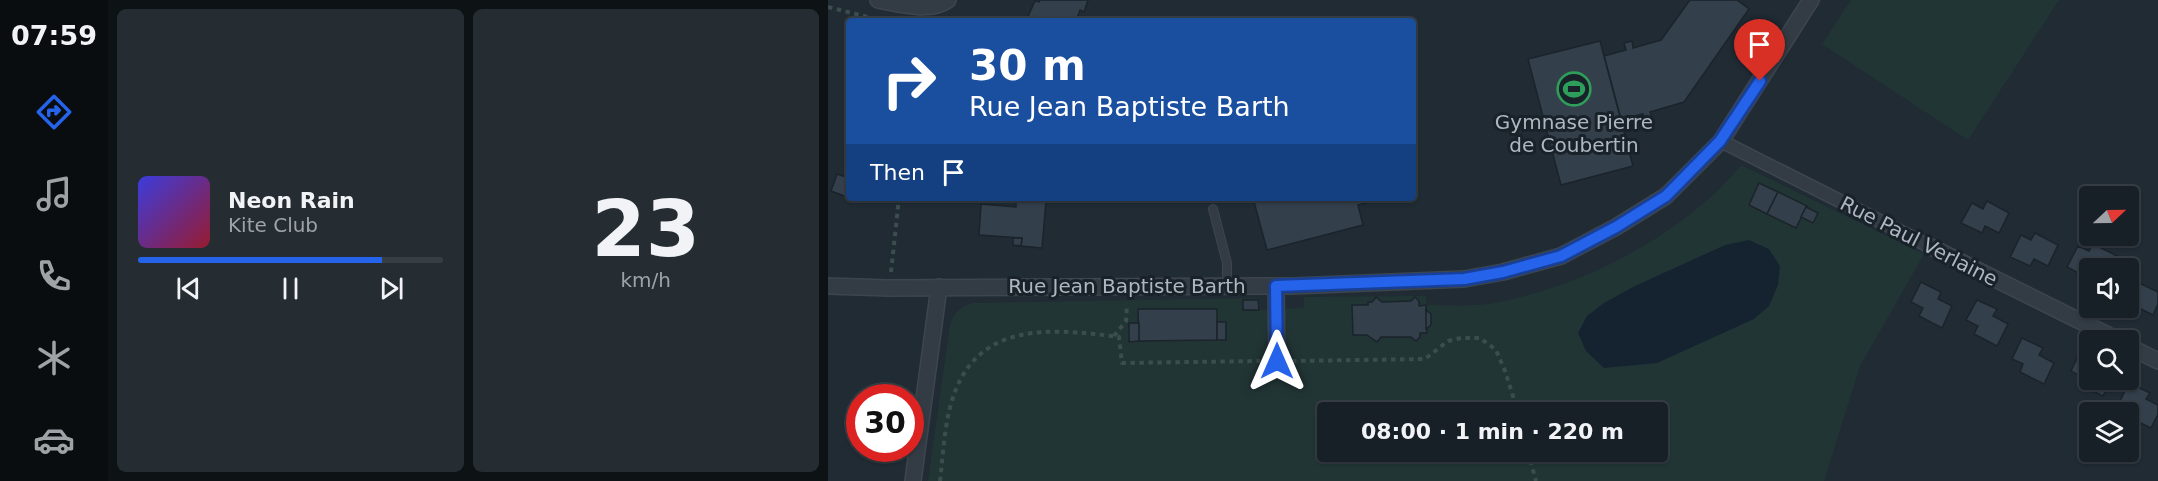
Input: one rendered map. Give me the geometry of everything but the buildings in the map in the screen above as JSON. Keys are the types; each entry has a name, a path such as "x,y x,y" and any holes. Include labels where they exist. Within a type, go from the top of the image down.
{"street":[{"path":"878,0 921,7 943,4 948,0"},
{"name":"Rue Jean Baptiste Barth","path":"828,286 889,288 1276,286 1464,279 1503,272 1561,256 1616,227 1666,196 1720,141 1811,0"},
{"name":"Rue Paul Verlaine","path":"1720,141 2098,330"},
{"path":"1276,286 1277,361"},
{"path":"913,481 939,287"},
{"path":"2139,352 2158,361"}],"lane":[{"path":"1213,209 1227,263 1227,286"}],"path":[{"path":"828,7 872,18"},
{"path":"889,288 899,201"},
{"path":"1113,337 1126,321 1127,305"},
{"path":"939,481 951,403 964,374 971,364 993,345 1011,337 1029,333 1083,332 1119,338 1122,363 1425,359 1448,341 1480,338 1496,350 1515,402"},
{"path":"1531,462 1536,481"}],"green space":[{"path":"1851,0 2059,0 1968,140 1822,44"},
{"path":"1741,165 1924,254 1860,366 1824,481 928,481 950,325 958,311 972,303 1259,298 1260,310 1304,308 1304,297 1426,296 1427,305 1491,304 1558,286 1614,262 1665,232 1717,192"}],"water":[{"path":"1749,240 1769,249 1780,266 1778,285 1769,306 1754,319 1657,363 1604,368 1586,351 1578,333 1587,316 1604,303 1635,286 1725,245"}],"place":[{"name":"Gymnase Pierre de Coubertin","path":"1574,89"}],"route":[{"path":"1277,361 1276,286 1464,279 1503,272 1561,256 1616,227 1666,196 1720,141 1760,81"}]}
